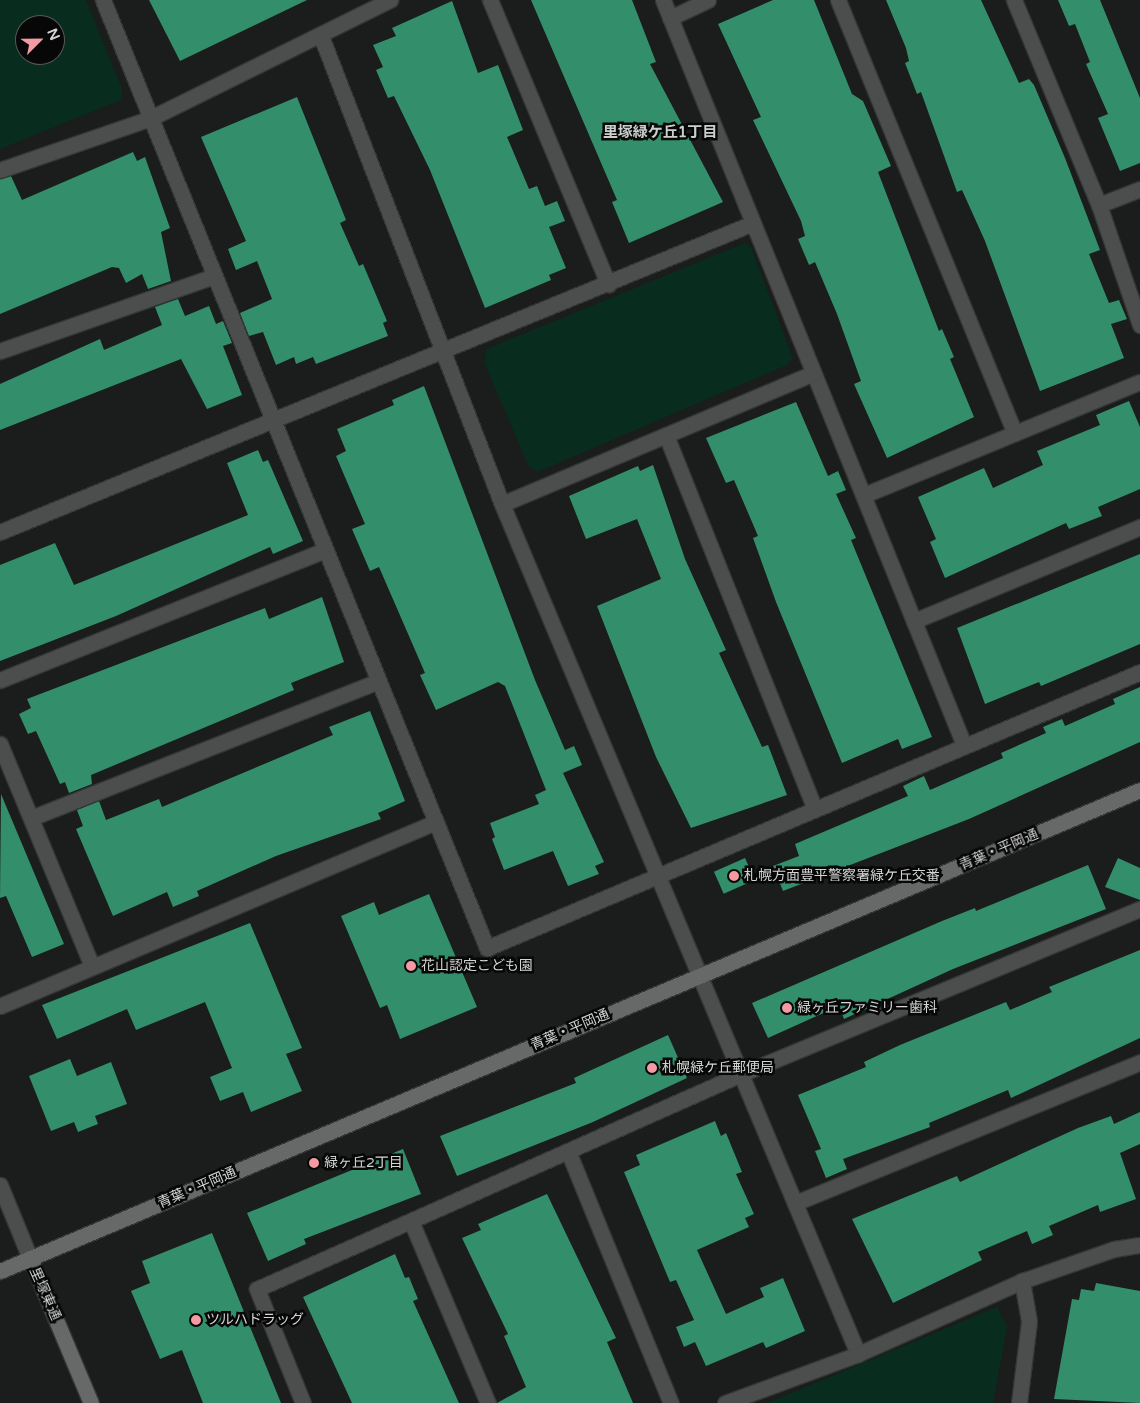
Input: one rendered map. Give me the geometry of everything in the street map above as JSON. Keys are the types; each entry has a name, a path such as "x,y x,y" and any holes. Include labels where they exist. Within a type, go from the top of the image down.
{"street":[{"path":"104,0 150,118 487,948 1140,672"},
{"path":"0,170 150,118 322,36 390,0"},
{"path":"490,0 608,284"},
{"path":"663,0 964,745"},
{"path":"670,18 708,0"},
{"path":"838,0 1014,433"},
{"path":"1014,0 1099,205 1140,325"},
{"path":"322,36 445,351 502,504 661,875 699,976 858,1354"},
{"path":"1099,205 1140,189"},
{"path":"0,532 274,422 753,223"},
{"path":"0,351 214,276"},
{"path":"502,504 814,373"},
{"path":"864,495 1140,382"},
{"path":"666,435 815,809"},
{"path":"914,621 1140,527"},
{"path":"0,680 325,550"},
{"path":"31,818 378,681"},
{"path":"0,744 92,966"},
{"name":"青葉・平岡通","path":"0,1271 1140,790"},
{"path":"0,1006 435,822"},
{"path":"303,1403 257,1289 741,1074 1140,909"},
{"path":"795,1203 1140,1062"},
{"path":"568,1151 671,1403"},
{"name":"里塚東通","path":"0,1185 92,1403"},
{"path":"411,1220 488,1403"},
{"path":"725,1403 858,1354 1022,1281 1114,1249 1140,1245"},
{"path":"1019,1403 1029,1321 1022,1281"}],"green space":[{"path":"0,0 86,0 122,89 121,100 0,149"},
{"path":"745,243 752,250 793,359 787,365 537,472 528,465 484,362 487,349"},
{"path":"997,1307 1007,1327 993,1403 768,1403"}],"building":[{"path":"149,0 307,0 180,61"},
{"path":"531,0 632,0 656,62 650,64 723,202 629,243 612,202 617,200"},
{"path":"773,0 814,0 852,94 863,101 891,166 878,172 939,331 942,329 954,357 950,359 974,417 887,458 854,384 861,381 837,314 815,262 809,265 798,239 805,236 801,221 753,120 761,117 718,24"},
{"path":"886,0 981,0 1019,83 1029,79 1034,85 1065,158 1100,250 1089,254 1109,303 1119,300 1127,319 1111,324 1124,358 1040,391 985,241 962,190 957,192 921,92 917,94 905,63 909,61 906,48"},
{"path":"1058,0 1100,0 1140,98 1140,163 1120,171 1098,118 1108,114 1086,64 1090,62 1075,24 1069,26"},
{"path":"452,1 478,73 498,65 523,130 507,137 529,189 537,186 545,206 557,201 565,221 549,227 566,268 549,275 551,280 485,308 430,170 394,96 388,98 376,70 383,67 373,45 396,36 392,28"},
{"path":"297,97 346,220 340,223 359,266 363,264 387,321 383,323 388,336 316,364 313,357 296,364 294,357 276,365 263,332 249,336 240,313 272,299 257,261 236,270 228,249 246,241 201,137"},
{"path":"133,152 137,161 145,157 170,228 161,232 171,281 148,289 142,274 126,283 119,268 112,267 0,314 0,179 11,176 22,200"},
{"path":"178,299 185,316 209,306 216,324 223,321 232,343 223,346 242,395 207,409 181,359 0,430 0,384 100,339 104,350 162,325 155,307"},
{"path":"424,386 535,680 565,750 574,746 582,765 563,773 604,862 595,866 599,874 568,886 553,851 504,870 492,839 495,837 490,823 539,804 535,795 546,790 505,686 498,682 436,710 420,675 425,673 379,567 370,571 352,529 365,524 336,456 346,451 337,429 394,405 392,400"},
{"path":"1129,401 1140,427 1140,489 1098,507 1102,516 1069,529 1066,523 945,578 930,542 936,539 918,497 984,468 993,488 1043,465 1037,451 1100,425 1096,415"},
{"path":"796,402 828,476 838,471 846,490 836,494 856,538 851,540 932,737 902,749 898,739 842,763 776,602 753,538 758,536 734,480 726,483 706,438"},
{"path":"258,450 263,462 268,460 303,541 273,554 270,547 116,616 0,661 0,565 55,543 74,585 248,515 227,463"},
{"path":"653,465 685,559 726,650 719,653 762,747 768,745 787,795 691,828 656,757 597,606 661,579 637,519 586,539 569,496 638,466 640,471"},
{"path":"1140,554 1140,644 1041,686 1039,682 985,704 957,628"},
{"path":"322,597 344,662 291,683 294,690 91,775 92,784 69,793 65,782 60,784 36,731 28,734 19,714 31,708 27,699 265,608 269,619"},
{"path":"1140,687 1140,742 969,819 783,891 773,866 799,856 795,844 908,796 903,786 924,776 930,790 1003,758 1001,753 1046,733 1043,727 1062,719 1065,726 1115,704 1113,699"},
{"path":"370,711 405,801 378,813 381,819 276,856 197,891 199,896 173,907 167,892 113,916 76,829 83,826 77,810 99,801 106,820 159,799 162,807 333,735 329,727"},
{"path":"1,794 64,944 32,957 6,896 0,898"},
{"name":"札幌方面豊平警察署緑ケ丘交番","path":"745,858 755,880 724,894 714,872"},
{"path":"1118,858 1140,868 1140,900 1105,887"},
{"path":"1088,865 1106,909 953,969 844,1019 839,1006 768,1038 752,1003 942,921 975,908 976,911"},
{"name":"花山認定こども園","path":"429,894 477,1007 400,1039 387,1005 380,1008 341,916 374,902 379,915"},
{"path":"250,923 302,1048 286,1054 302,1091 251,1112 243,1092 220,1101 210,1077 232,1068 205,1002 136,1030 127,1009 57,1039 42,1005"},
{"path":"1140,950 1140,1038 1011,1098 1008,1090 929,1123 930,1127 843,1159 847,1169 826,1178 815,1151 821,1149 798,1095 866,1067 864,1062 900,1045 1006,1002 1010,1010 1052,992 1049,987"},
{"path":"668,1035 687,1078 593,1122 457,1176 440,1136 576,1083 574,1078"},
{"path":"70,1059 77,1076 111,1062 127,1104 95,1116 98,1124 78,1132 74,1122 51,1131 29,1076"},
{"path":"1140,1112 1140,1144 1120,1153 1136,1199 1100,1212 1098,1205 1049,1226 1053,1235 1032,1244 1027,1231 978,1252 982,1260 893,1303 852,1219 957,1176 960,1182 1078,1128 1111,1116 1114,1124"},
{"path":"715,1121 721,1136 726,1133 742,1172 736,1174 754,1214 745,1218 749,1227 697,1250 726,1314 764,1297 760,1288 783,1278 805,1331 766,1348 763,1342 706,1366 695,1342 684,1347 676,1327 694,1320 676,1280 670,1282 624,1172 640,1165 636,1155"},
{"path":"403,1149 421,1194 304,1239 306,1244 268,1261 247,1213"},
{"path":"547,1194 616,1338 607,1342 633,1403 497,1403 526,1387 504,1336 508,1334 462,1238 481,1230 478,1224"},
{"name":"ツルハドラッグ","path":"212,1233 281,1403 203,1403 182,1350 160,1359 131,1291 150,1283 142,1261"},
{"path":"395,1254 405,1278 409,1277 418,1299 413,1301 459,1403 352,1403 303,1297"},
{"path":"1096,1283 1140,1291 1140,1403 1054,1399 1072,1299 1079,1300 1081,1289 1094,1291"}],"place":[{"name":"札幌方面豊平警察署緑ケ丘交番","path":"734,876"},
{"name":"花山認定こども園","path":"411,966"},
{"name":"緑ヶ丘ファミリー歯科","path":"787,1008"},
{"name":"札幌緑ケ丘郵便局","path":"652,1068"},
{"name":"緑ヶ丘2丁目","path":"314,1163"},
{"name":"ツルハドラッグ","path":"196,1320"}],"district":[{"name":"里塚緑ケ丘1丁目","path":"660,133"}]}
